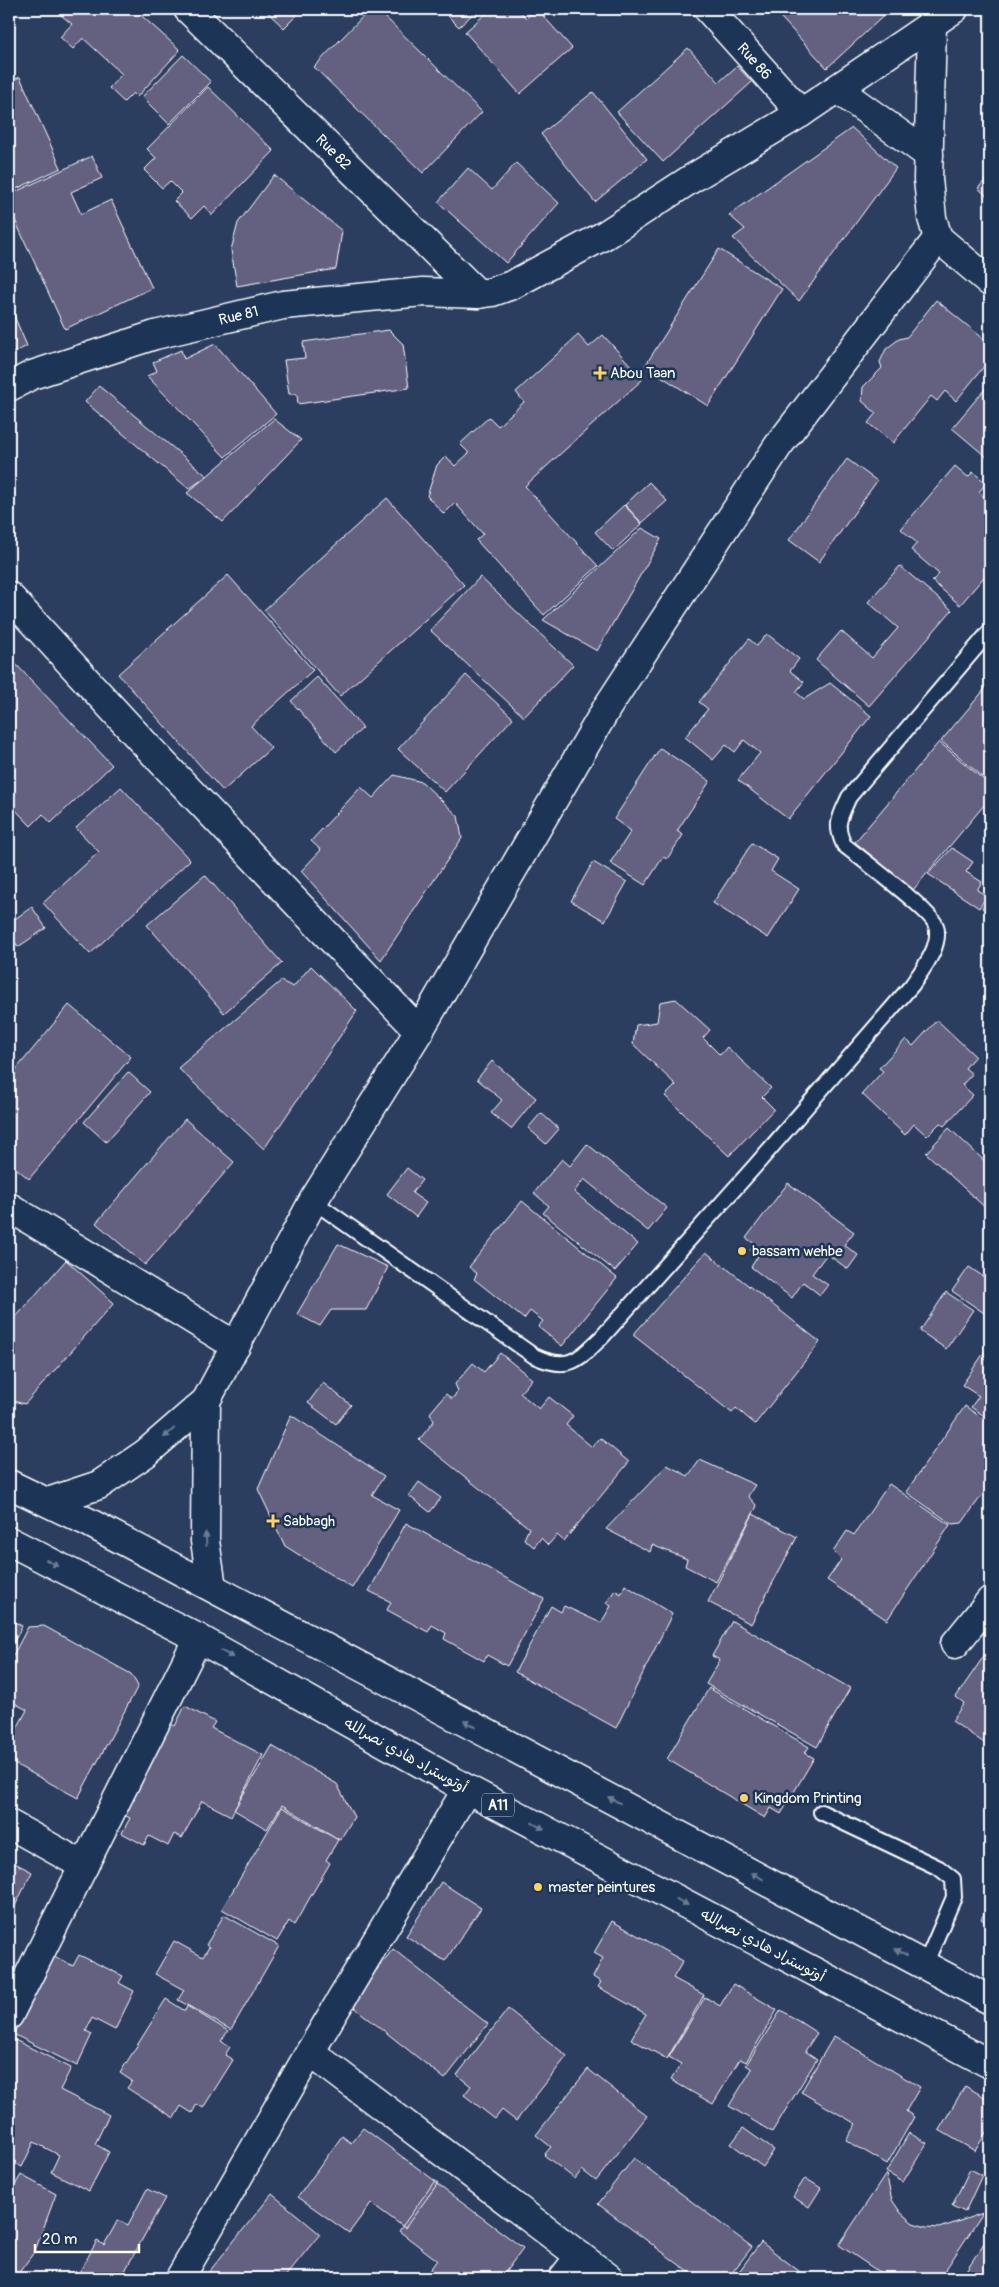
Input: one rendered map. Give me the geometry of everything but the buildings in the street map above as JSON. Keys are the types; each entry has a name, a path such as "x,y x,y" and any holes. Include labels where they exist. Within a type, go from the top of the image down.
{"main road":[{"name":"Rue 82","path":"188,9 478,294"},
{"name":"Rue 86","path":"708,9 801,113"},
{"name":"Rue 81","path":"9,387 32,375 155,335 283,305 423,292 478,294 492,292 512,285 605,234 691,179 801,113 954,9"},
{"path":"932,25 929,202 938,238 990,282"},
{"path":"837,90 929,155"},
{"path":"48,1502 99,1485 146,1453 206,1401 313,1201 419,1031 608,706 778,446 938,238"},
{"path":"9,596 143,742 419,1031"},
{"path":"9,1207 236,1346"},
{"path":"206,1401 205,1540 212,1587"},
{"path":"9,1484 48,1502 212,1587 990,2000"},
{"name":"أوتوستراد هادي نصرالله","path":"9,1541 198,1638 467,1789 990,2064"},
{"path":"955,1644 990,1601"},
{"path":"9,2015 198,1638"},
{"path":"180,2278 310,2052 467,1789"},
{"path":"9,1824 84,1866"},
{"path":"310,2052 609,2278"},
{"path":"563,2278 580,2256"}],"lane":[{"path":"313,1201 534,1356 547,1362 571,1364 584,1354 602,1337 756,1166 912,985 927,963 935,942 936,924 913,902 844,845 838,833 838,821 850,797 990,631"},
{"path":"821,1812 939,1868 953,1879 954,1897 925,1965"}],"place":[{"name":"Abou Taan","path":"600,373"},
{"name":"bassam wehbe","path":"742,1251"},
{"name":"Sabbagh","path":"273,1521"},
{"name":"Kingdom Printing","path":"744,1798"},
{"name":"master peintures","path":"538,1887"}]}
